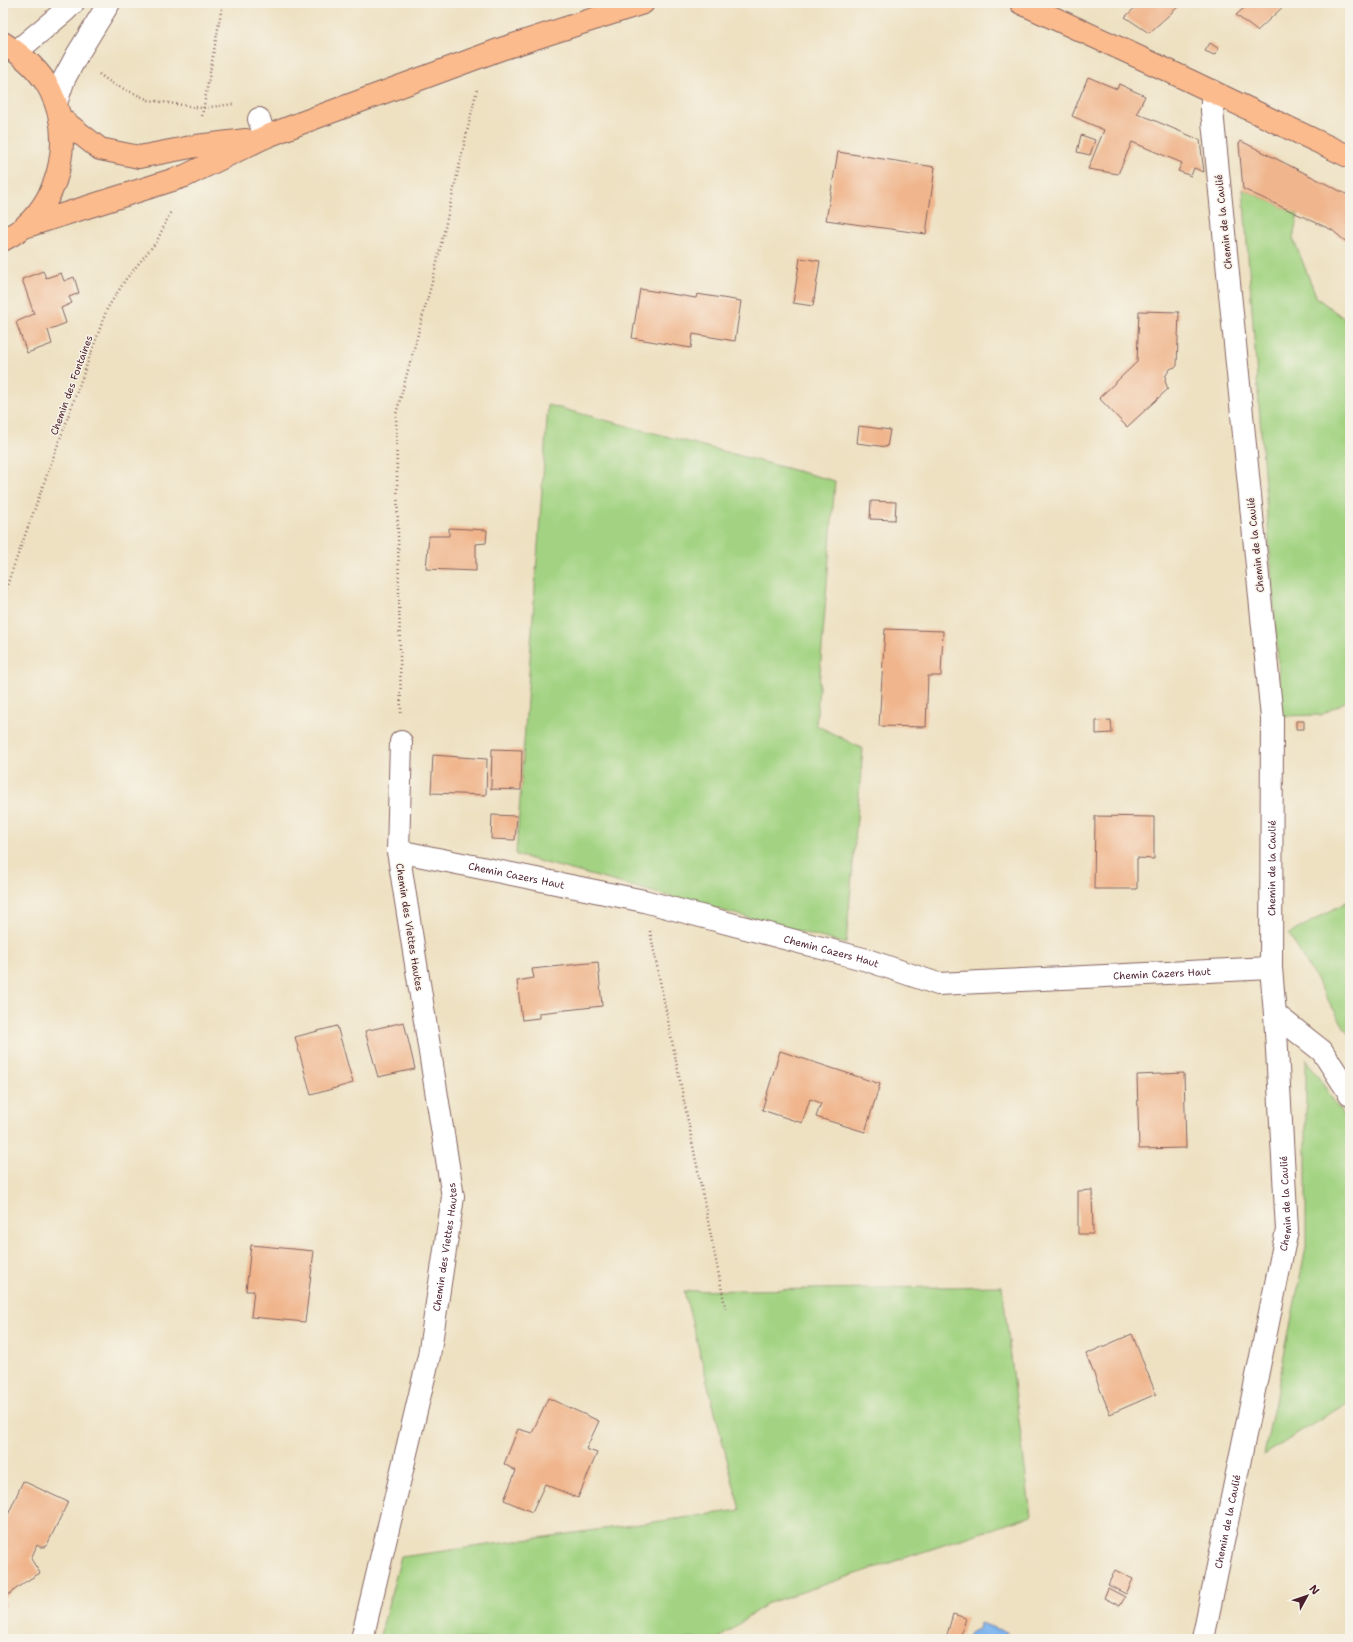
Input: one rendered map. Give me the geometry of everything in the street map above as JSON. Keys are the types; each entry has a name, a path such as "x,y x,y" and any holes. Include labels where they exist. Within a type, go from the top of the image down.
{"main road":[{"path":"58,111 100,149 139,157 196,146 262,128 643,3"},
{"path":"1021,3 1212,91 1350,157"},
{"path":"10,47 35,68 50,89 58,111 62,149 57,178 44,205 24,227"},
{"path":"3,240 24,227 186,176 262,128"}],"street":[{"path":"10,47 66,10 73,3"},
{"path":"58,111 64,79 109,3"},
{"name":"Chemin de la Caulié","path":"1204,1639 1287,1230 1275,1014 1270,968 1272,718 1213,127 1212,91"},
{"name":"Chemin des Viettes Hautes","path":"362,1639 429,1356 453,1197 398,851 401,742"},
{"name":"Chemin Cazers Haut","path":"398,851 644,901 867,960 938,984 1270,968"},
{"path":"1275,1014 1322,1051 1350,1094"}],"path":[{"path":"201,121 202,108 224,3"},
{"path":"401,742 396,414 434,275 485,55"},
{"path":"96,72 113,84 149,100 202,108 238,103"},
{"name":"Chemin des Fontaines","path":"3,596 107,309 126,279 157,241 173,206"},
{"path":"644,901 726,1311"}],"green space":[{"path":"1243,189 1298,214 1293,238 1317,298 1350,323 1350,699 1321,715 1282,716"},
{"path":"548,405 835,481 816,725 863,749 846,944 516,855"},
{"path":"1350,900 1350,1037 1289,934"},
{"path":"1306,1058 1350,1126 1350,1401 1264,1455 1306,1247"},
{"path":"1002,1286 1031,1516 766,1604 718,1639 379,1639 401,1557 740,1510 684,1291"}],"water":[{"path":"980,1623 1007,1632 1005,1639 969,1639 969,1633 979,1629"}],"building":[{"path":"1140,3 1175,3 1179,6 1149,33 1125,17"},
{"path":"1250,3 1287,3 1257,31 1236,15"},
{"path":"1210,43 1219,49 1214,55 1205,51"},
{"path":"1088,77 1117,89 1119,84 1145,96 1137,113 1200,140 1204,172 1194,168 1191,176 1178,171 1182,163 1132,142 1118,174 1088,169 1104,130 1072,116"},
{"path":"1081,135 1095,140 1090,155 1077,152"},
{"path":"1241,141 1350,196 1350,245 1332,230 1243,189 1239,144"},
{"path":"838,152 935,167 926,234 826,220"},
{"path":"800,258 820,261 813,306 793,303"},
{"path":"43,271 46,278 61,273 64,281 74,277 79,293 69,297 72,303 61,308 66,323 48,330 52,344 27,353 16,322 34,314 22,279"},
{"path":"640,289 696,298 697,294 741,301 735,341 693,334 691,348 632,338"},
{"path":"1139,311 1179,312 1177,366 1170,369 1166,375 1165,381 1168,389 1127,427 1099,398 1137,362"},
{"path":"859,426 890,430 887,447 857,443"},
{"path":"871,501 896,502 895,520 870,519"},
{"path":"449,528 487,530 486,543 476,544 476,571 426,569 429,536 449,536"},
{"path":"885,629 943,631 941,676 928,676 926,727 879,726"},
{"path":"1111,720 1112,733 1096,734 1096,721"},
{"path":"1296,721 1304,721 1304,729 1296,729"},
{"path":"492,749 522,750 521,790 491,789"},
{"path":"433,755 487,759 486,795 431,793"},
{"path":"492,815 517,816 515,840 491,839"},
{"path":"1095,816 1154,817 1154,859 1137,858 1137,889 1094,889"},
{"path":"598,962 602,1006 539,1013 539,1018 522,1020 517,981 534,978 532,969"},
{"path":"404,1022 415,1069 378,1077 365,1031"},
{"path":"337,1026 353,1083 311,1095 295,1037"},
{"path":"780,1051 880,1084 865,1132 816,1117 821,1103 810,1099 802,1123 762,1110"},
{"path":"1184,1073 1186,1148 1139,1149 1137,1075"},
{"path":"1092,1190 1093,1234 1078,1234 1078,1191"},
{"path":"251,1245 314,1251 305,1322 251,1317 254,1291 246,1291"},
{"path":"1132,1334 1156,1394 1110,1414 1086,1354"},
{"path":"548,1398 599,1421 586,1449 597,1453 578,1498 545,1484 532,1512 504,1500 516,1471 504,1464 518,1429 532,1433"},
{"path":"23,1481 68,1502 47,1545 40,1547 37,1545 31,1559 40,1573 25,1582 3,1599 3,1526"},
{"path":"1115,1570 1133,1579 1126,1594 1108,1585"},
{"path":"1108,1588 1125,1597 1120,1606 1104,1598"},
{"path":"3,1600 7,1605 3,1608"},
{"path":"953,1614 966,1618 960,1639 946,1638"}]}
